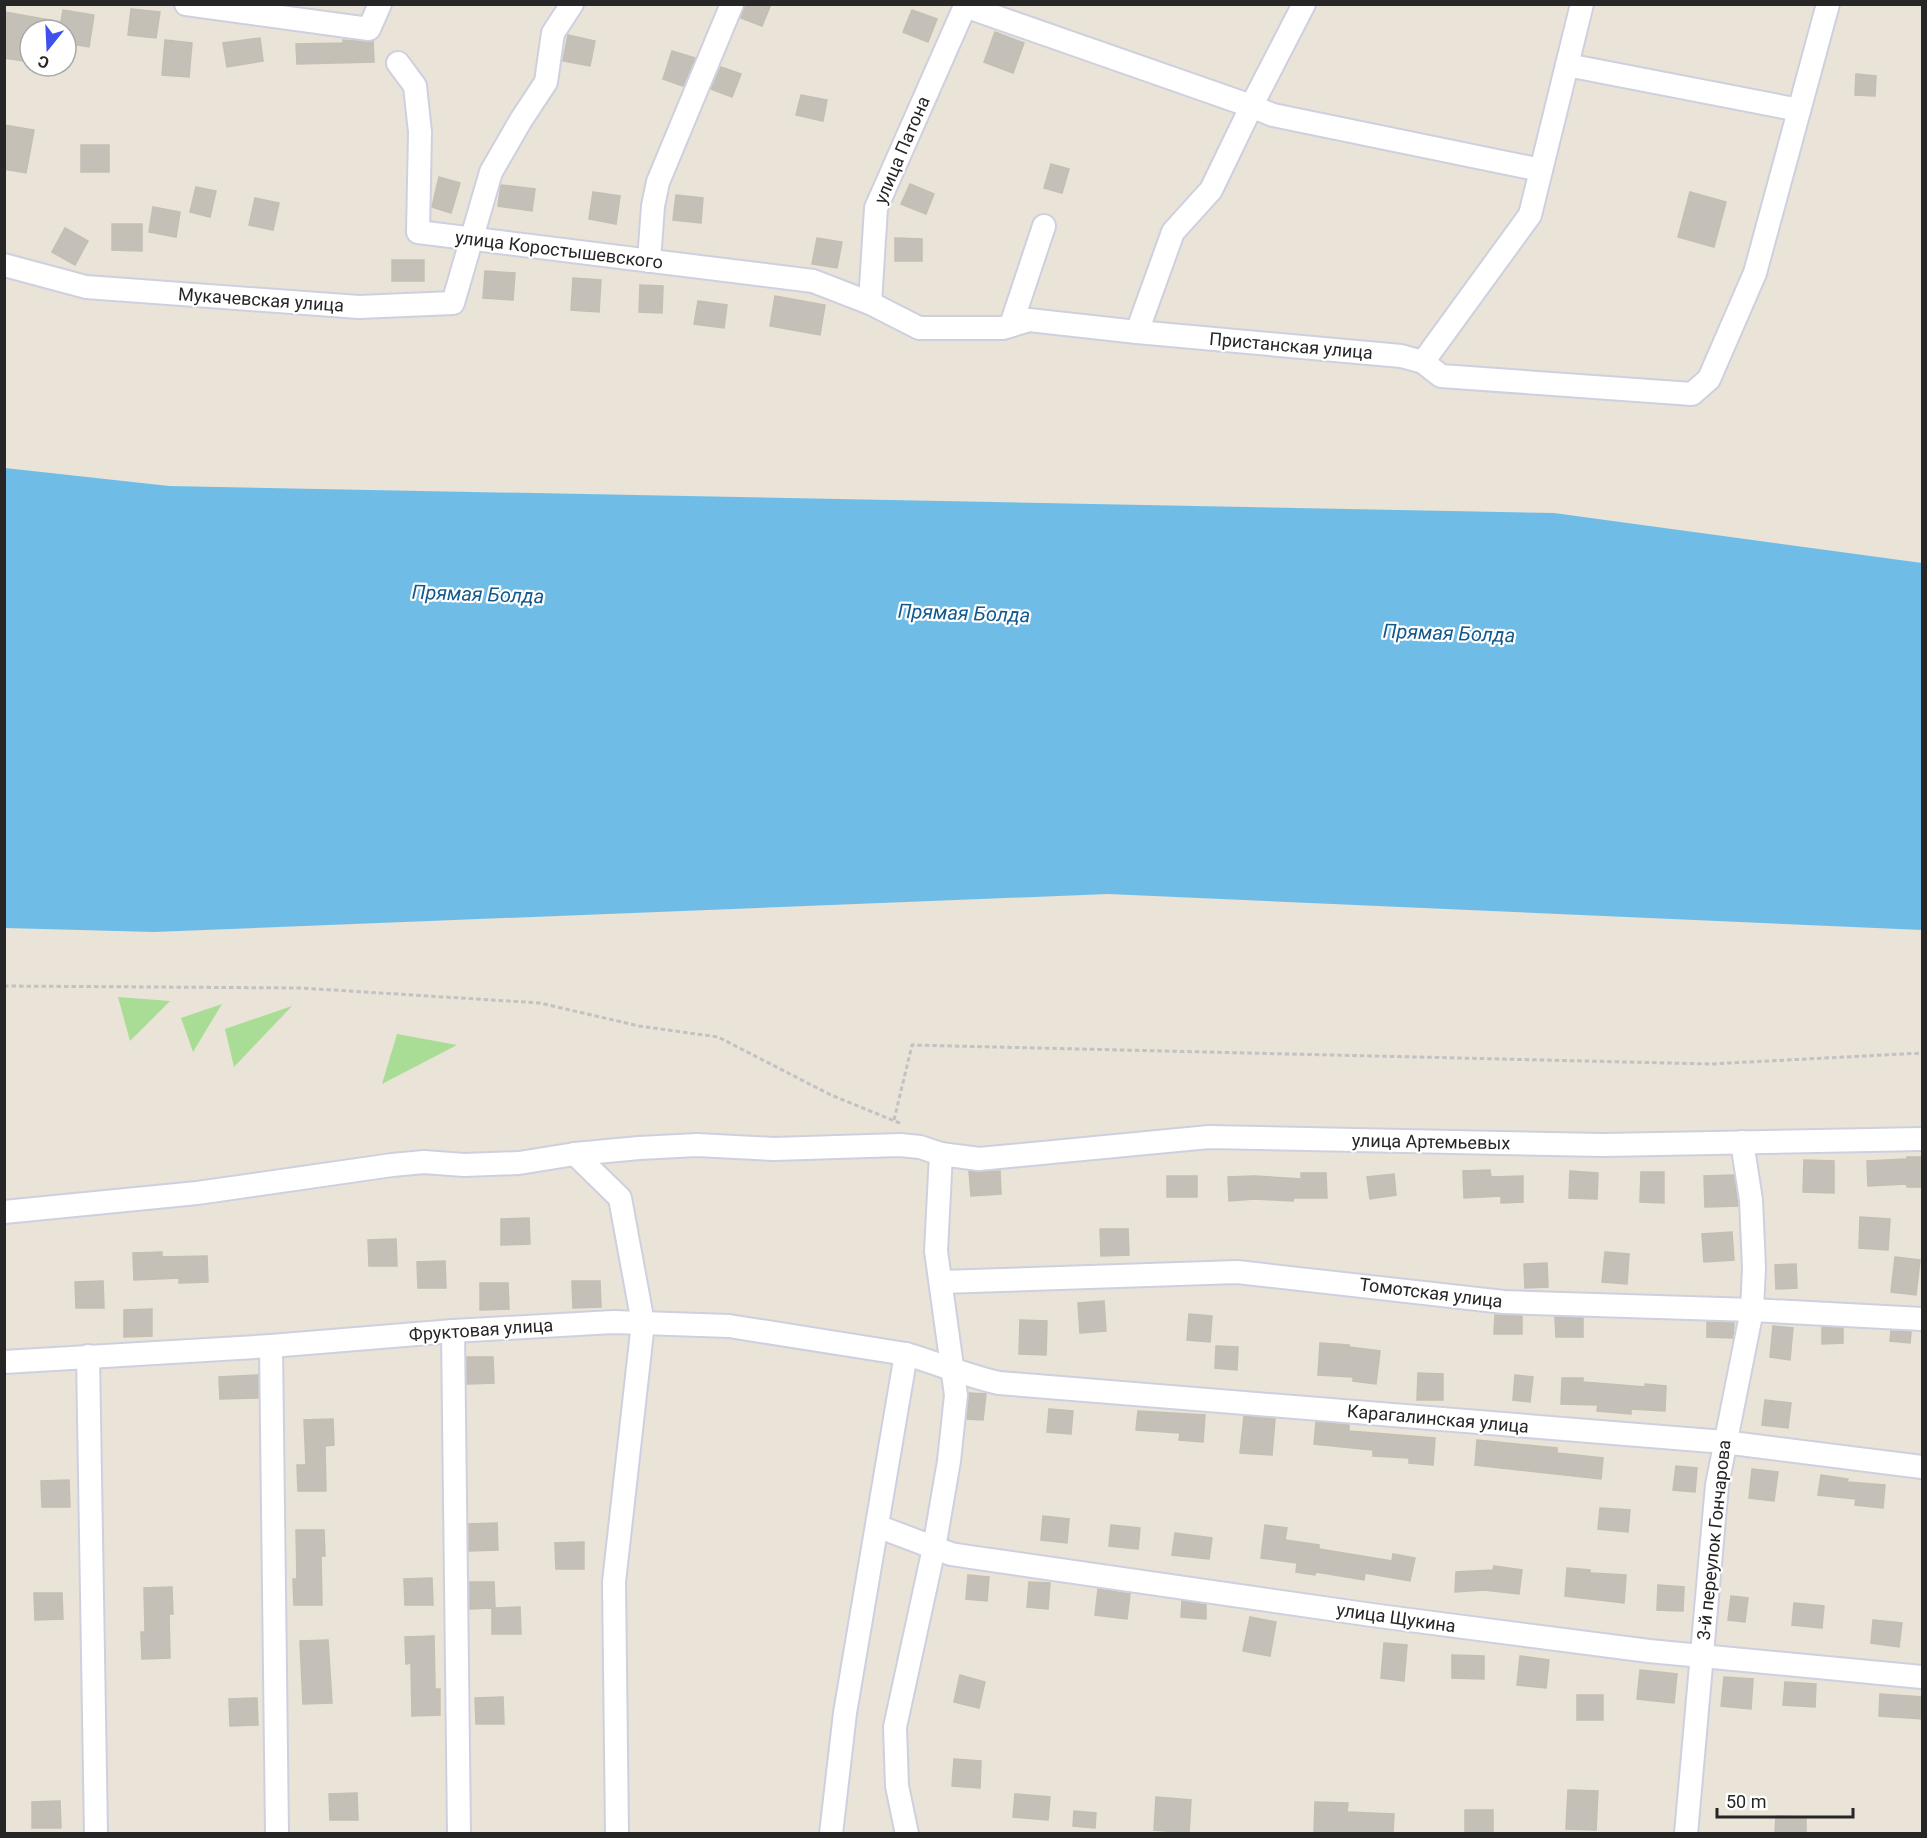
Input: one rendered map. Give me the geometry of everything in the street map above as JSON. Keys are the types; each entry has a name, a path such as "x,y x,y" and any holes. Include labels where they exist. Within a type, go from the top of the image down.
{"street":[{"path":"186,4 369,29 381,4"},
{"path":"471,238 491,172 546,81 553,33 572,4"},
{"path":"649,261 653,206 658,182 732,4"},
{"path":"1137,332 1173,232 1211,190 1304,4"},
{"path":"1423,362 1530,215 1582,4"},
{"path":"1567,65 1799,110 1828,4"},
{"path":"966,5 1273,115 1541,170"},
{"name":"улица Патона","path":"870,303 876,208 966,5"},
{"name":"улица Коростышевского","path":"398,63 415,86 420,132 418,232 813,281 870,303"},
{"name":"Пристанская улица","path":"870,303 919,328 1003,328 1029,320 1401,356 1423,362 1441,376 1692,394 1709,379 1755,273 1799,110"},
{"path":"1011,326 1044,226"},
{"name":"Мукачевская улица","path":"4,265 86,287 359,308 453,303 471,238"},
{"name":"улица Артемьевых","path":"4,1212 197,1193 392,1165 424,1162 464,1165 519,1163 575,1154 697,1145 774,1149 900,1145 979,1159 1209,1137 1603,1145 1923,1139"},
{"name":"3-й переулок Гончарова","path":"1686,1833 1717,1485 1752,1310 1754,1268 1751,1200 1742,1142"},
{"path":"575,1154 620,1198 643,1323 614,1581 616,1833"},
{"path":"907,1833 897,1786 895,1727 934,1548 949,1461 956,1395 936,1251 941,1154"},
{"name":"Томотская улица","path":"941,1282 1237,1272 1504,1302 1752,1310 1923,1319"},
{"name":"Фруктовая улица","path":"4,1362 613,1322 729,1326 906,1354 954,1370"},
{"path":"453,1331 459,1833"},
{"path":"271,1346 277,1833"},
{"path":"831,1833 845,1713 906,1354"},
{"path":"88,1356 96,1833"},
{"name":"Карагалинская улица","path":"954,1370 999,1383 1724,1442 1923,1467"},
{"name":"улица Щукина","path":"877,1526 951,1554 970,1557 1379,1616 1649,1651 1923,1677"}],"path":[{"path":"4,986 301,988 540,1003 639,1026 718,1037 831,1095 903,1125"},
{"path":"894,1120 912,1045 1710,1064 1923,1053"}],"green space":[{"path":"118,997 170,1001 130,1041"},
{"path":"222,1004 193,1052 181,1018"},
{"path":"292,1006 234,1067 225,1029"},
{"path":"397,1034 457,1045 382,1084"}],"water":[{"name":"Прямая Болда","path":"5,468 169,486 1554,513 1922,563 1922,930 1108,894 154,932 5,928"}],"building":[{"path":"745,4 771,4 762,26 741,18"},
{"path":"131,9 160,12 156,38 128,35"},
{"path":"63,10 94,15 89,47 78,45 78,18 62,18"},
{"path":"912,10 937,19 928,42 903,32"},
{"path":"4,12 38,18 18,18 18,60 4,58"},
{"path":"995,32 1024,43 1013,73 984,62"},
{"path":"568,35 595,41 590,66 563,61"},
{"path":"260,38 263,61 227,67 223,43"},
{"path":"165,40 192,43 189,77 162,75"},
{"path":"343,40 373,41 374,62 297,64 296,44 343,43"},
{"path":"672,51 695,58 683,86 663,79"},
{"path":"721,67 741,74 732,97 711,89"},
{"path":"1856,74 1876,76 1875,96 1855,95"},
{"path":"801,95 827,100 823,121 796,115"},
{"path":"4,125 34,130 26,173 4,169"},
{"path":"81,145 109,145 109,172 81,172"},
{"path":"1051,164 1069,169 1062,193 1044,188"},
{"path":"439,177 460,183 451,213 432,207"},
{"path":"910,184 934,194 926,214 901,204"},
{"path":"501,185 535,189 532,211 498,206"},
{"path":"196,187 216,191 210,217 190,212"},
{"path":"593,192 620,196 616,224 589,219"},
{"path":"1690,192 1726,202 1714,247 1678,237"},
{"path":"676,195 703,198 701,223 673,220"},
{"path":"255,198 279,203 273,230 249,225"},
{"path":"153,207 180,212 176,237 149,232"},
{"path":"112,224 142,224 142,251 112,250"},
{"path":"65,228 88,241 75,265 52,252"},
{"path":"817,238 842,242 837,268 812,264"},
{"path":"895,238 922,239 922,261 895,261"},
{"path":"392,260 424,260 424,281 392,281"},
{"path":"485,271 515,273 513,300 483,298"},
{"path":"573,278 601,280 599,312 571,310"},
{"path":"640,285 663,286 662,313 639,312"},
{"path":"775,296 825,305 820,335 770,326"},
{"path":"698,301 727,305 724,328 694,324"},
{"path":"1907,1157 1923,1157 1923,1187 1907,1187 1907,1184 1868,1186 1867,1161 1907,1159"},
{"path":"1804,1160 1834,1161 1834,1193 1803,1192"},
{"path":"1490,1170 1491,1177 1523,1176 1523,1202 1501,1203 1501,1196 1464,1198 1463,1171"},
{"path":"969,1171 1000,1171 1001,1194 971,1196"},
{"path":"1570,1171 1598,1173 1597,1199 1569,1198"},
{"path":"1641,1172 1664,1172 1664,1203 1640,1202"},
{"path":"1301,1173 1326,1173 1327,1198 1294,1198 1293,1201 1255,1199 1229,1201 1228,1177 1301,1179"},
{"path":"1394,1174 1396,1195 1370,1199 1367,1177"},
{"path":"1734,1175 1738,1206 1705,1207 1704,1176"},
{"path":"1167,1176 1197,1176 1197,1197 1167,1197"},
{"path":"1860,1217 1890,1219 1888,1250 1859,1248"},
{"path":"529,1218 530,1244 501,1245 501,1219"},
{"path":"1100,1229 1128,1229 1129,1255 1101,1256"},
{"path":"1732,1232 1734,1260 1704,1262 1702,1234"},
{"path":"396,1239 397,1266 369,1266 368,1240"},
{"path":"162,1252 162,1257 207,1256 208,1282 179,1283 179,1278 134,1280 133,1253"},
{"path":"1605,1252 1629,1254 1627,1284 1602,1282"},
{"path":"1895,1257 1920,1260 1916,1295 1891,1292"},
{"path":"445,1261 446,1288 418,1288 417,1262"},
{"path":"1547,1263 1548,1287 1525,1288 1524,1264"},
{"path":"1796,1264 1797,1288 1776,1289 1775,1265"},
{"path":"103,1281 104,1308 76,1308 75,1282"},
{"path":"572,1281 600,1281 601,1307 573,1308"},
{"path":"480,1283 508,1283 509,1309 480,1310"},
{"path":"1104,1301 1106,1331 1080,1333 1078,1303"},
{"path":"152,1309 152,1336 124,1337 124,1310"},
{"path":"1189,1314 1212,1316 1210,1342 1187,1340"},
{"path":"1495,1315 1522,1316 1522,1334 1494,1334"},
{"path":"1555,1317 1583,1318 1583,1337 1556,1337"},
{"path":"1020,1320 1047,1321 1046,1355 1019,1354"},
{"path":"1707,1322 1734,1323 1733,1338 1707,1337"},
{"path":"1773,1326 1793,1328 1790,1360 1770,1357"},
{"path":"1822,1327 1843,1328 1843,1343 1822,1344"},
{"path":"1891,1331 1911,1332 1910,1343 1890,1341"},
{"path":"1320,1343 1349,1345 1349,1347 1380,1351 1376,1384 1353,1381 1353,1377 1318,1375"},
{"path":"1216,1346 1238,1347 1237,1370 1215,1368"},
{"path":"467,1357 493,1357 494,1383 467,1384"},
{"path":"1418,1373 1443,1374 1443,1400 1417,1400"},
{"path":"258,1375 258,1398 220,1399 219,1377"},
{"path":"1515,1375 1533,1377 1530,1402 1513,1400"},
{"path":"1562,1378 1583,1378 1583,1382 1645,1387 1645,1384 1666,1386 1665,1411 1631,1409 1631,1414 1597,1411 1598,1405 1561,1404"},
{"path":"969,1393 986,1394 983,1420 967,1419"},
{"path":"1765,1400 1791,1403 1788,1428 1762,1425"},
{"path":"1049,1409 1073,1411 1071,1434 1047,1432"},
{"path":"1138,1411 1205,1415 1203,1442 1179,1440 1180,1433 1136,1430"},
{"path":"1244,1416 1275,1419 1272,1455 1240,1453"},
{"path":"333,1419 334,1445 325,1446 326,1491 298,1491 297,1465 306,1465 304,1420"},
{"path":"1316,1422 1349,1425 1349,1431 1435,1438 1433,1465 1409,1463 1409,1458 1373,1456 1373,1450 1314,1444"},
{"path":"1477,1440 1557,1448 1557,1453 1603,1458 1601,1479 1475,1465"},
{"path":"1676,1466 1697,1468 1695,1492 1673,1490"},
{"path":"1752,1469 1778,1472 1774,1501 1749,1498"},
{"path":"1821,1475 1848,1479 1847,1482 1885,1485 1883,1508 1855,1505 1856,1499 1818,1495"},
{"path":"69,1480 70,1507 42,1507 41,1481"},
{"path":"1600,1508 1630,1510 1628,1532 1598,1529"},
{"path":"1043,1516 1069,1519 1067,1543 1041,1540"},
{"path":"497,1523 498,1550 469,1551 469,1524"},
{"path":"1111,1525 1140,1528 1138,1549 1109,1546"},
{"path":"1265,1525 1287,1528 1285,1540 1319,1545 1319,1549 1392,1561 1393,1554 1415,1558 1410,1581 1365,1573 1364,1580 1316,1572 1315,1575 1296,1572 1297,1563 1261,1558"},
{"path":"296,1530 324,1530 325,1556 321,1556 322,1605 294,1605 293,1579 297,1579"},
{"path":"1175,1533 1212,1538 1209,1559 1172,1555"},
{"path":"584,1542 584,1569 556,1569 555,1543"},
{"path":"1494,1566 1522,1570 1519,1594 1484,1590 1455,1592 1456,1572 1493,1570"},
{"path":"1567,1568 1590,1570 1590,1573 1626,1575 1624,1603 1565,1596"},
{"path":"968,1575 989,1577 987,1601 966,1599"},
{"path":"432,1578 433,1605 405,1605 404,1579"},
{"path":"470,1582 494,1582 495,1608 520,1607 521,1634 492,1634 492,1608 470,1609"},
{"path":"1029,1582 1050,1583 1048,1609 1027,1607"},
{"path":"1658,1585 1684,1587 1683,1611 1657,1610"},
{"path":"172,1587 173,1614 169,1614 170,1658 142,1659 141,1632 145,1632 144,1588"},
{"path":"1098,1589 1130,1594 1127,1619 1095,1615"},
{"path":"34,1593 62,1593 63,1619 35,1620"},
{"path":"1731,1596 1748,1598 1745,1622 1728,1620"},
{"path":"1182,1601 1206,1605 1206,1619 1181,1617"},
{"path":"1794,1603 1824,1606 1822,1628 1792,1625"},
{"path":"1250,1617 1276,1622 1270,1656 1243,1651"},
{"path":"1873,1620 1902,1623 1899,1647 1871,1643"},
{"path":"434,1636 435,1689 440,1689 440,1715 412,1716 411,1663 406,1664 405,1637"},
{"path":"328,1640 332,1703 303,1704 300,1641"},
{"path":"1384,1643 1407,1645 1404,1681 1381,1678"},
{"path":"1452,1655 1484,1656 1484,1679 1452,1678"},
{"path":"1520,1656 1549,1660 1546,1688 1517,1685"},
{"path":"1640,1670 1677,1674 1674,1703 1637,1699"},
{"path":"960,1675 985,1682 979,1708 954,1702"},
{"path":"1724,1677 1753,1679 1751,1709 1721,1706"},
{"path":"1785,1682 1816,1684 1815,1707 1783,1705"},
{"path":"1880,1694 1923,1697 1923,1719 1879,1716"},
{"path":"1577,1695 1603,1695 1603,1720 1577,1720"},
{"path":"503,1697 504,1724 476,1724 475,1698"},
{"path":"257,1698 258,1725 230,1726 229,1699"},
{"path":"954,1759 981,1761 980,1788 952,1786"},
{"path":"1568,1790 1598,1791 1596,1830 1566,1829"},
{"path":"357,1793 358,1820 330,1820 329,1794"},
{"path":"1015,1794 1050,1797 1048,1820 1013,1817"},
{"path":"1156,1797 1191,1800 1189,1833 1154,1830"},
{"path":"60,1801 61,1828 32,1828 32,1802"},
{"path":"1315,1802 1348,1803 1347,1812 1394,1814 1393,1833 1314,1833"},
{"path":"1465,1810 1493,1810 1493,1833 1465,1833"},
{"path":"1074,1811 1096,1813 1095,1828 1073,1826"},
{"path":"1776,1816 1806,1817 1806,1833 1775,1833"}]}
